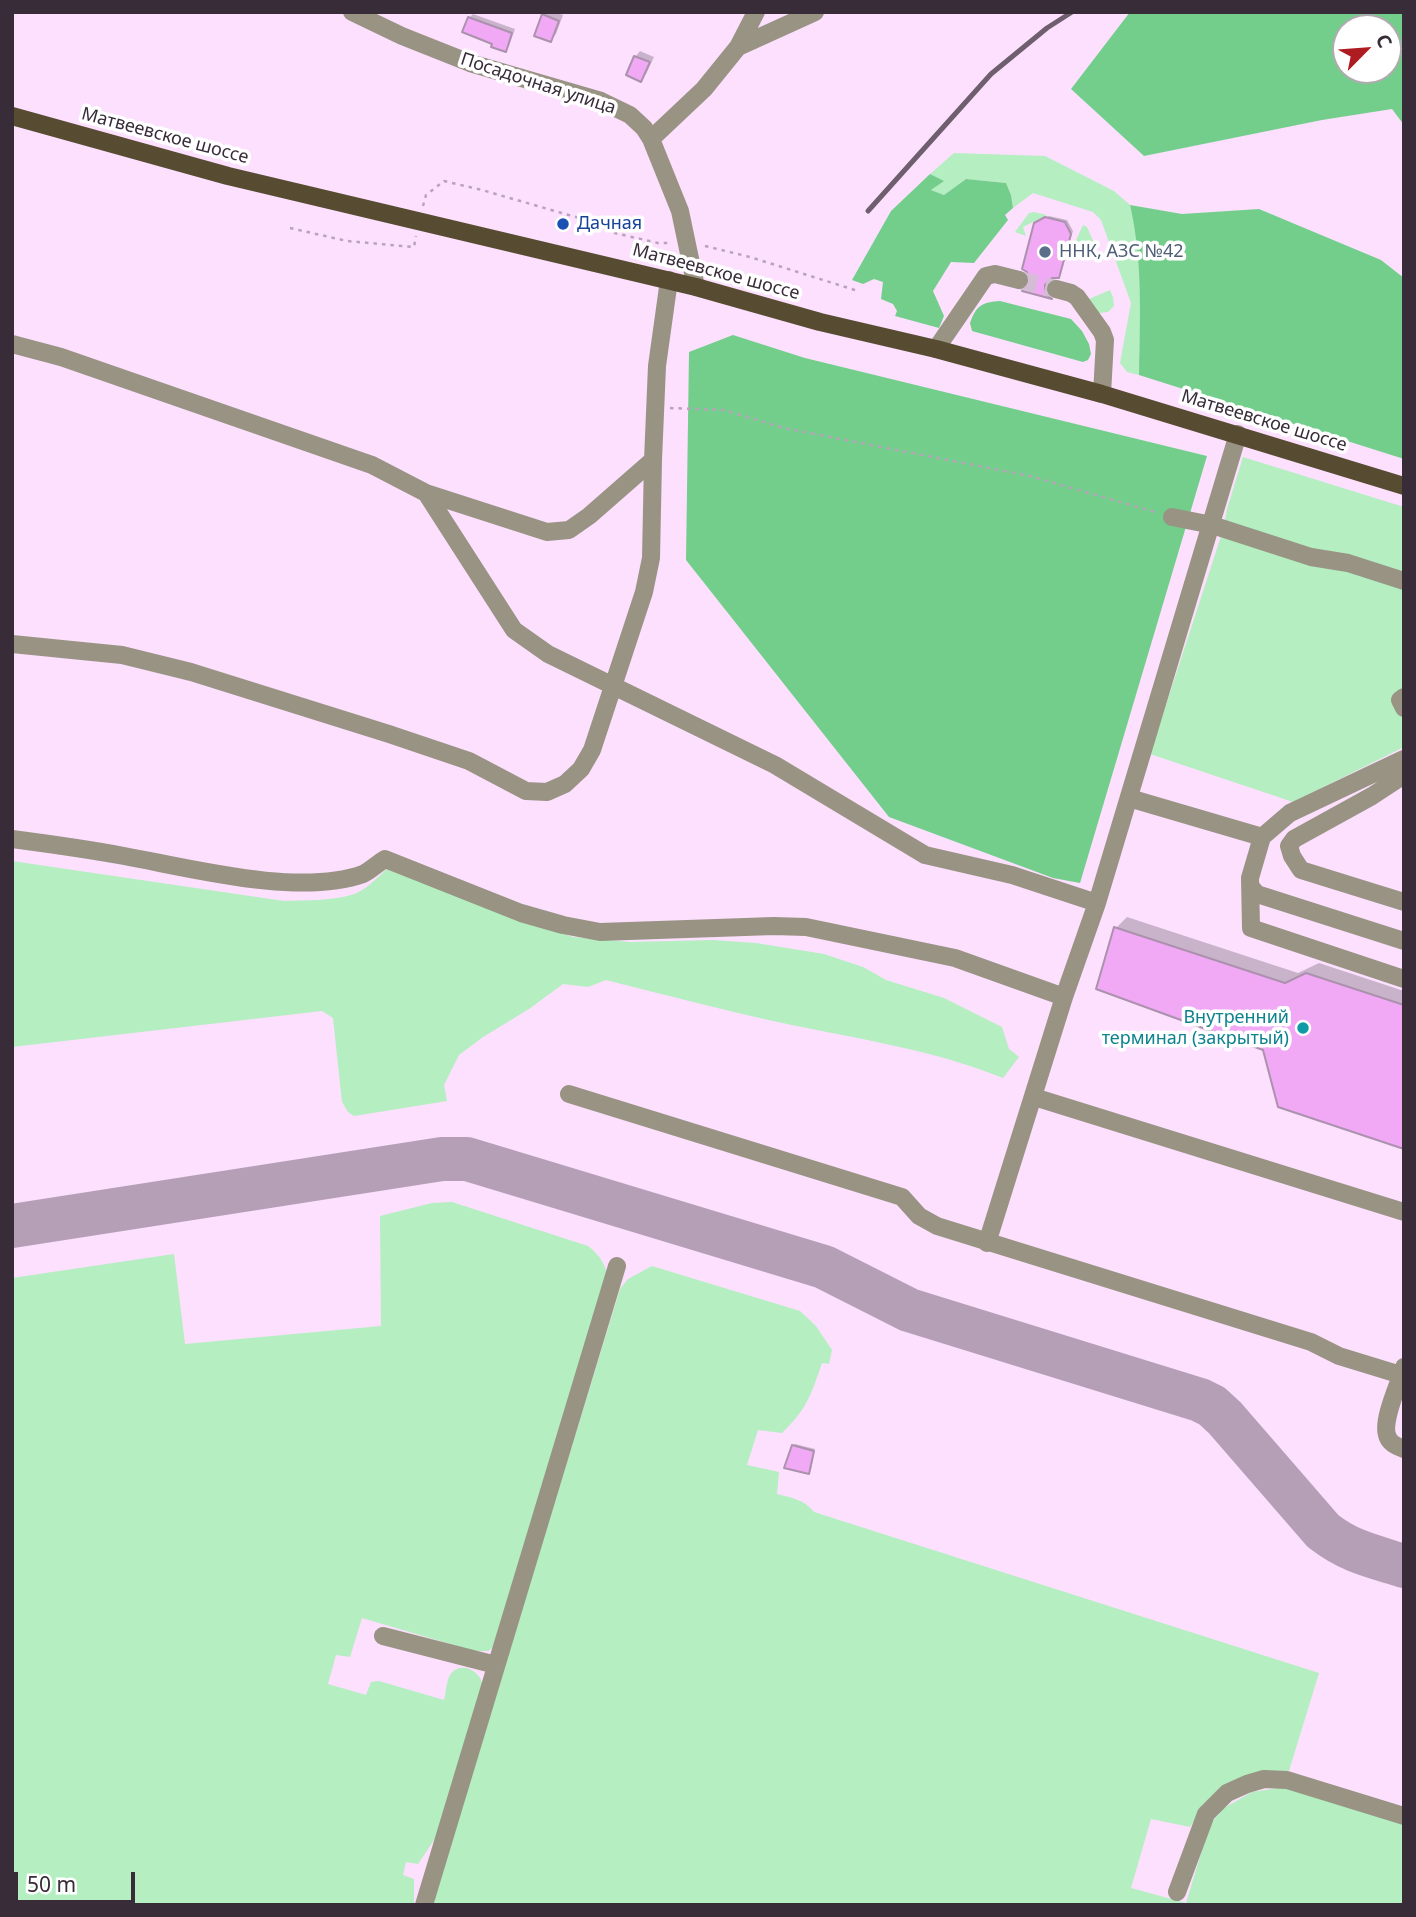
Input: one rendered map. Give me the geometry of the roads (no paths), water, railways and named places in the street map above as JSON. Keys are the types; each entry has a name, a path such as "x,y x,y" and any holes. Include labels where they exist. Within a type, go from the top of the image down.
{"main road":[{"name":"Матвеевское шоссе","path":"12,116 228,176 669,280 820,322 936,349 1102,394 1404,486"}],"street":[{"name":"Посадочная улица","path":"352,12 402,36 470,63 601,101 631,115 651,139 680,211 696,287"},
{"path":"651,139 704,89 738,47 756,12"},
{"path":"738,47 815,12"},
{"path":"936,349 986,276 995,274 1019,280"},
{"path":"12,644 122,655 191,672 469,761 526,791 547,792 565,784 581,769 592,750 644,592 651,558 657,366 669,280"},
{"path":"1056,289 1077,296 1102,332 1105,340 1102,394"},
{"path":"12,344 61,357 372,465 426,493 547,532 569,530 653,460"},
{"path":"987,1242 1064,997 1097,903 1238,434"},
{"path":"426,493 513,630 548,654 775,765 925,855 1012,875 1097,903"},
{"path":"1172,517 1212,525 1311,558 1348,563 1404,581"},
{"path":"1404,697 1400,700 1404,708"},
{"path":"1404,759 1290,813 1262,837 1250,878 1251,928 1404,979"},
{"path":"1404,775 1294,839 1289,846 1301,870 1404,902"},
{"path":"1129,798 1262,837"},
{"path":"12,839 83,848 234,876 284,881 323,882 364,873 385,859 521,913 563,925 600,932 806,927 955,958 1064,997"},
{"path":"1251,887 1257,894 1404,941"},
{"path":"569,1094 901,1197 919,1216 937,1226 1311,1342 1339,1356 1403,1371 1386,1421 1386,1433 1394,1445 1404,1449"},
{"path":"1034,1097 1404,1212"},
{"path":"425,1905 617,1266"},
{"path":"383,1636 496,1665"},
{"path":"1177,1892 1206,1814 1227,1793 1247,1784 1264,1779 1287,1780 1404,1816"}],"tunnel":[{"path":"1019,280 1056,289"}],"railway":[{"path":"868,211 991,74 1047,28 1072,12"}],"place":[{"name":"Дачная","path":"563,224"},
{"name":"ННК, АЗС №42","path":"1045,252"},
{"name":"Внутренний терминал (закрытый)","path":"1303,1028"}]}
